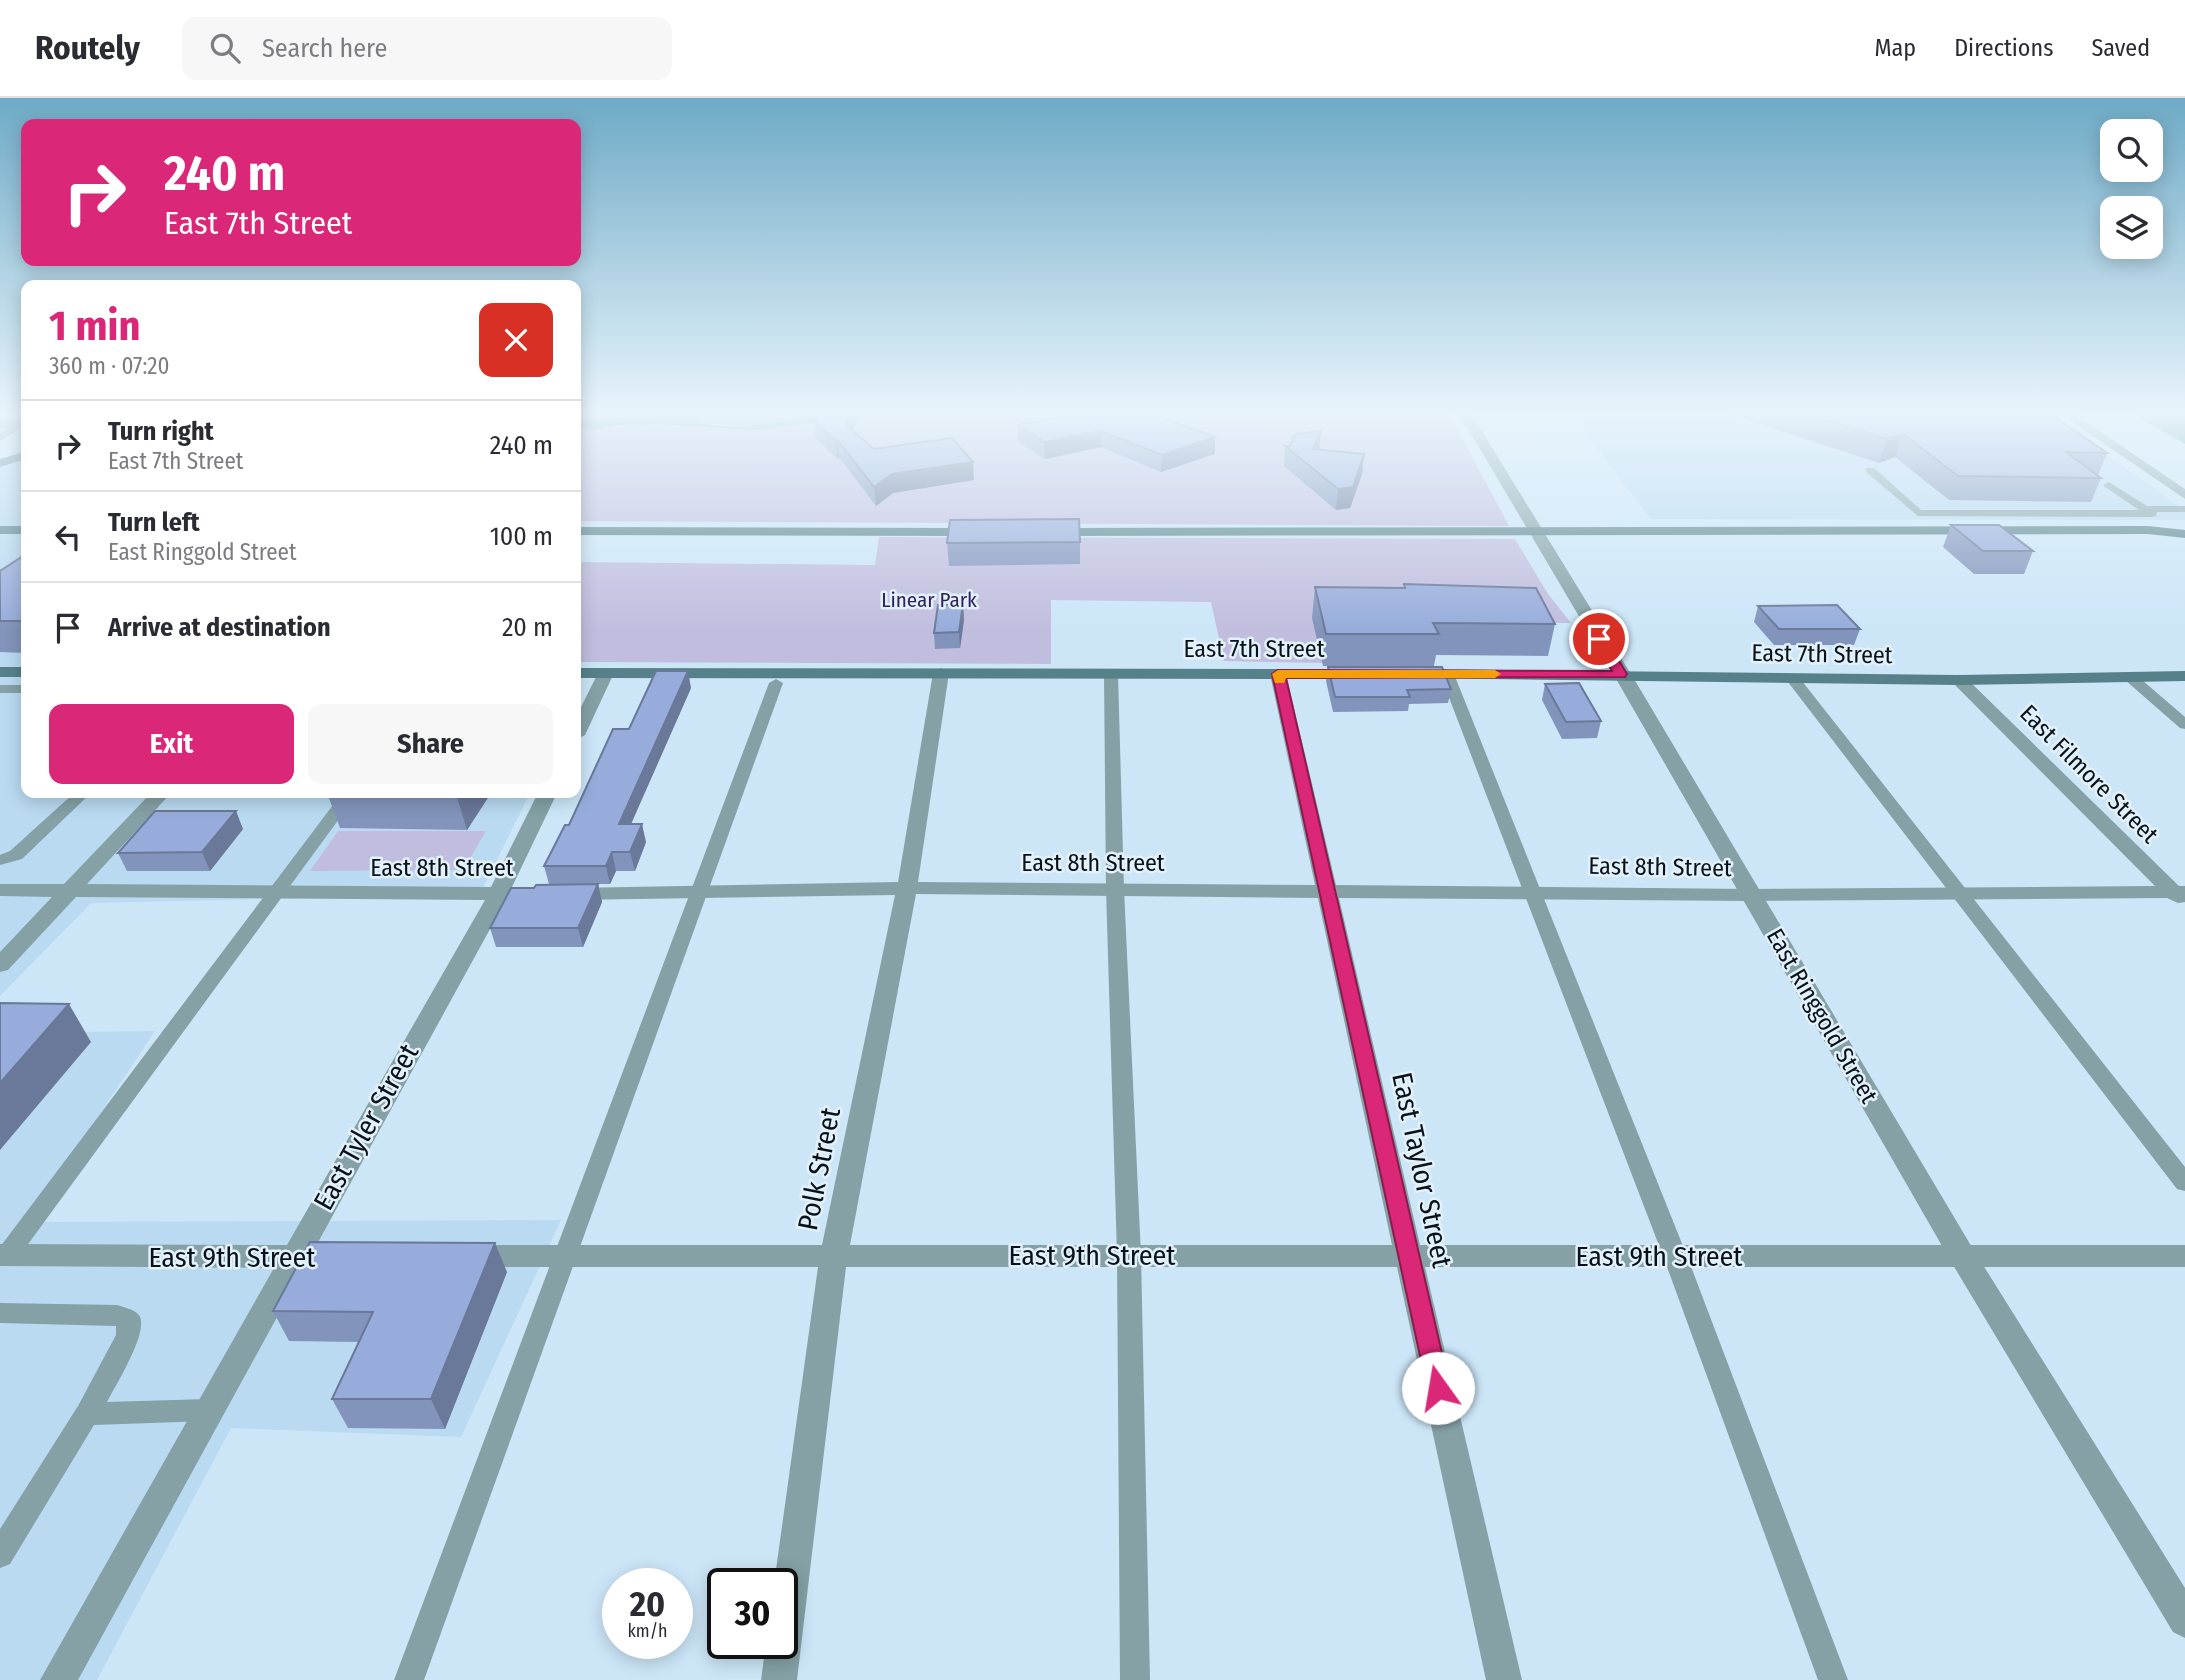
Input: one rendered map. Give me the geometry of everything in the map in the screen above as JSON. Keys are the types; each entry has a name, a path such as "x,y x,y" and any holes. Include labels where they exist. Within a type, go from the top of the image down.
{"main road":[{"path":"0,530 21,530"},
{"path":"2068,530 2185,544"},
{"path":"1028,532 2148,530 2185,534"},
{"path":"581,531 987,532"},
{"path":"0,672 21,672"},
{"name":"East 7th Street","path":"581,673 1369,674"},
{"name":"East 7th Street","path":"1395,674 1620,674 1958,680 2185,676"}],"street":[{"name":"East Ringgold Street","path":"1506,484 1963,1257 2185,1620"},
{"path":"2169,484 2185,495"},
{"path":"581,725 606,673"},
{"name":"Polk Street","path":"779,1680 834,1254 907,888 941,673"},
{"name":"East Taylor Street","path":"1278,674 1504,1680"},
{"name":"East Filmore Street","path":"1958,680 2181,896"},
{"path":"0,965 156,798"},
{"name":"East Tyler Street","path":"58,1680 498,895 545,798"},
{"name":"East 8th Street","path":"0,890 498,895 907,888 2181,896"},
{"name":"East 9th Street","path":"3,1255 360,1257"},
{"name":"East 9th Street","path":"442,1256 2185,1256"}],"lane":[{"path":"1885,484 1918,513 2152,514 2109,485"},
{"path":"2144,509 2185,509"},
{"path":"1925,513 1946,531"},
{"path":"1111,674 1115,889 1129,1255 1135,1680"},
{"path":"1447,674 1535,892 1675,1256 1833,1680"},
{"path":"2130,677 2185,725"},
{"path":"1793,679 2185,1184"},
{"path":"409,1680 564,1256 702,892 776,683"},
{"path":"0,689 21,690"},
{"path":"0,860 16,855 78,798"},
{"path":"3,1255 346,798"},
{"path":"0,1313 117,1315 130,1321 128,1336 87,1414 0,1554"},
{"path":"87,1414 208,1410"}],"shaded area":[{"path":"0,484 21,484 21,798 528,798 480,894 91,903 0,996"},
{"path":"1624,484 2148,484 2185,510 2185,520 1651,519"},
{"path":"155,1031 28,1222 561,1220 461,1437 231,1428 97,1680 0,1680 0,1033"}],"green space":[{"path":"581,484 1486,484 1509,526 581,521"},
{"name":"Linear Park","path":"879,537 1515,539 1548,594 1571,623 1313,620 1327,663 1224,661 1211,602 1051,600 1051,664 581,662 581,562 875,565"},
{"path":"338,831 486,831 463,870 310,871"}],"building":[{"path":"1332,484 1354,484 1353,487 1338,489"},
{"path":"1079,519 1080,542 947,543 950,520"},
{"path":"1951,525 1999,525 2033,551 1983,551"},
{"path":"21,557 21,621 0,621 0,571"},
{"path":"1404,584 1536,588 1555,624 1433,623 1439,634 1326,634 1315,587 1405,588"},
{"path":"963,604 959,632 934,633 938,605"},
{"path":"1837,605 1860,629 1779,629 1758,606"},
{"path":"1328,667 1442,667 1451,689 1407,690 1410,697 1335,697"},
{"path":"656,671 688,671 619,824 642,824 630,852 612,852 606,866 544,866 565,825 569,825 613,729 629,729"},
{"path":"1579,683 1601,721 1566,722 1545,684"},
{"path":"155,811 236,811 202,852 118,853"},
{"path":"598,884 578,928 490,928 511,888"},
{"path":"0,1003 69,1004 0,1083"},
{"path":"310,1242 495,1243 431,1399 332,1399 373,1312 273,1311"}],"slow traffic":[{"path":"1280,680 1278,674 1495,674"}],"route":[{"path":"1438,1388 1278,674 1620,674 1599,639"}]}
